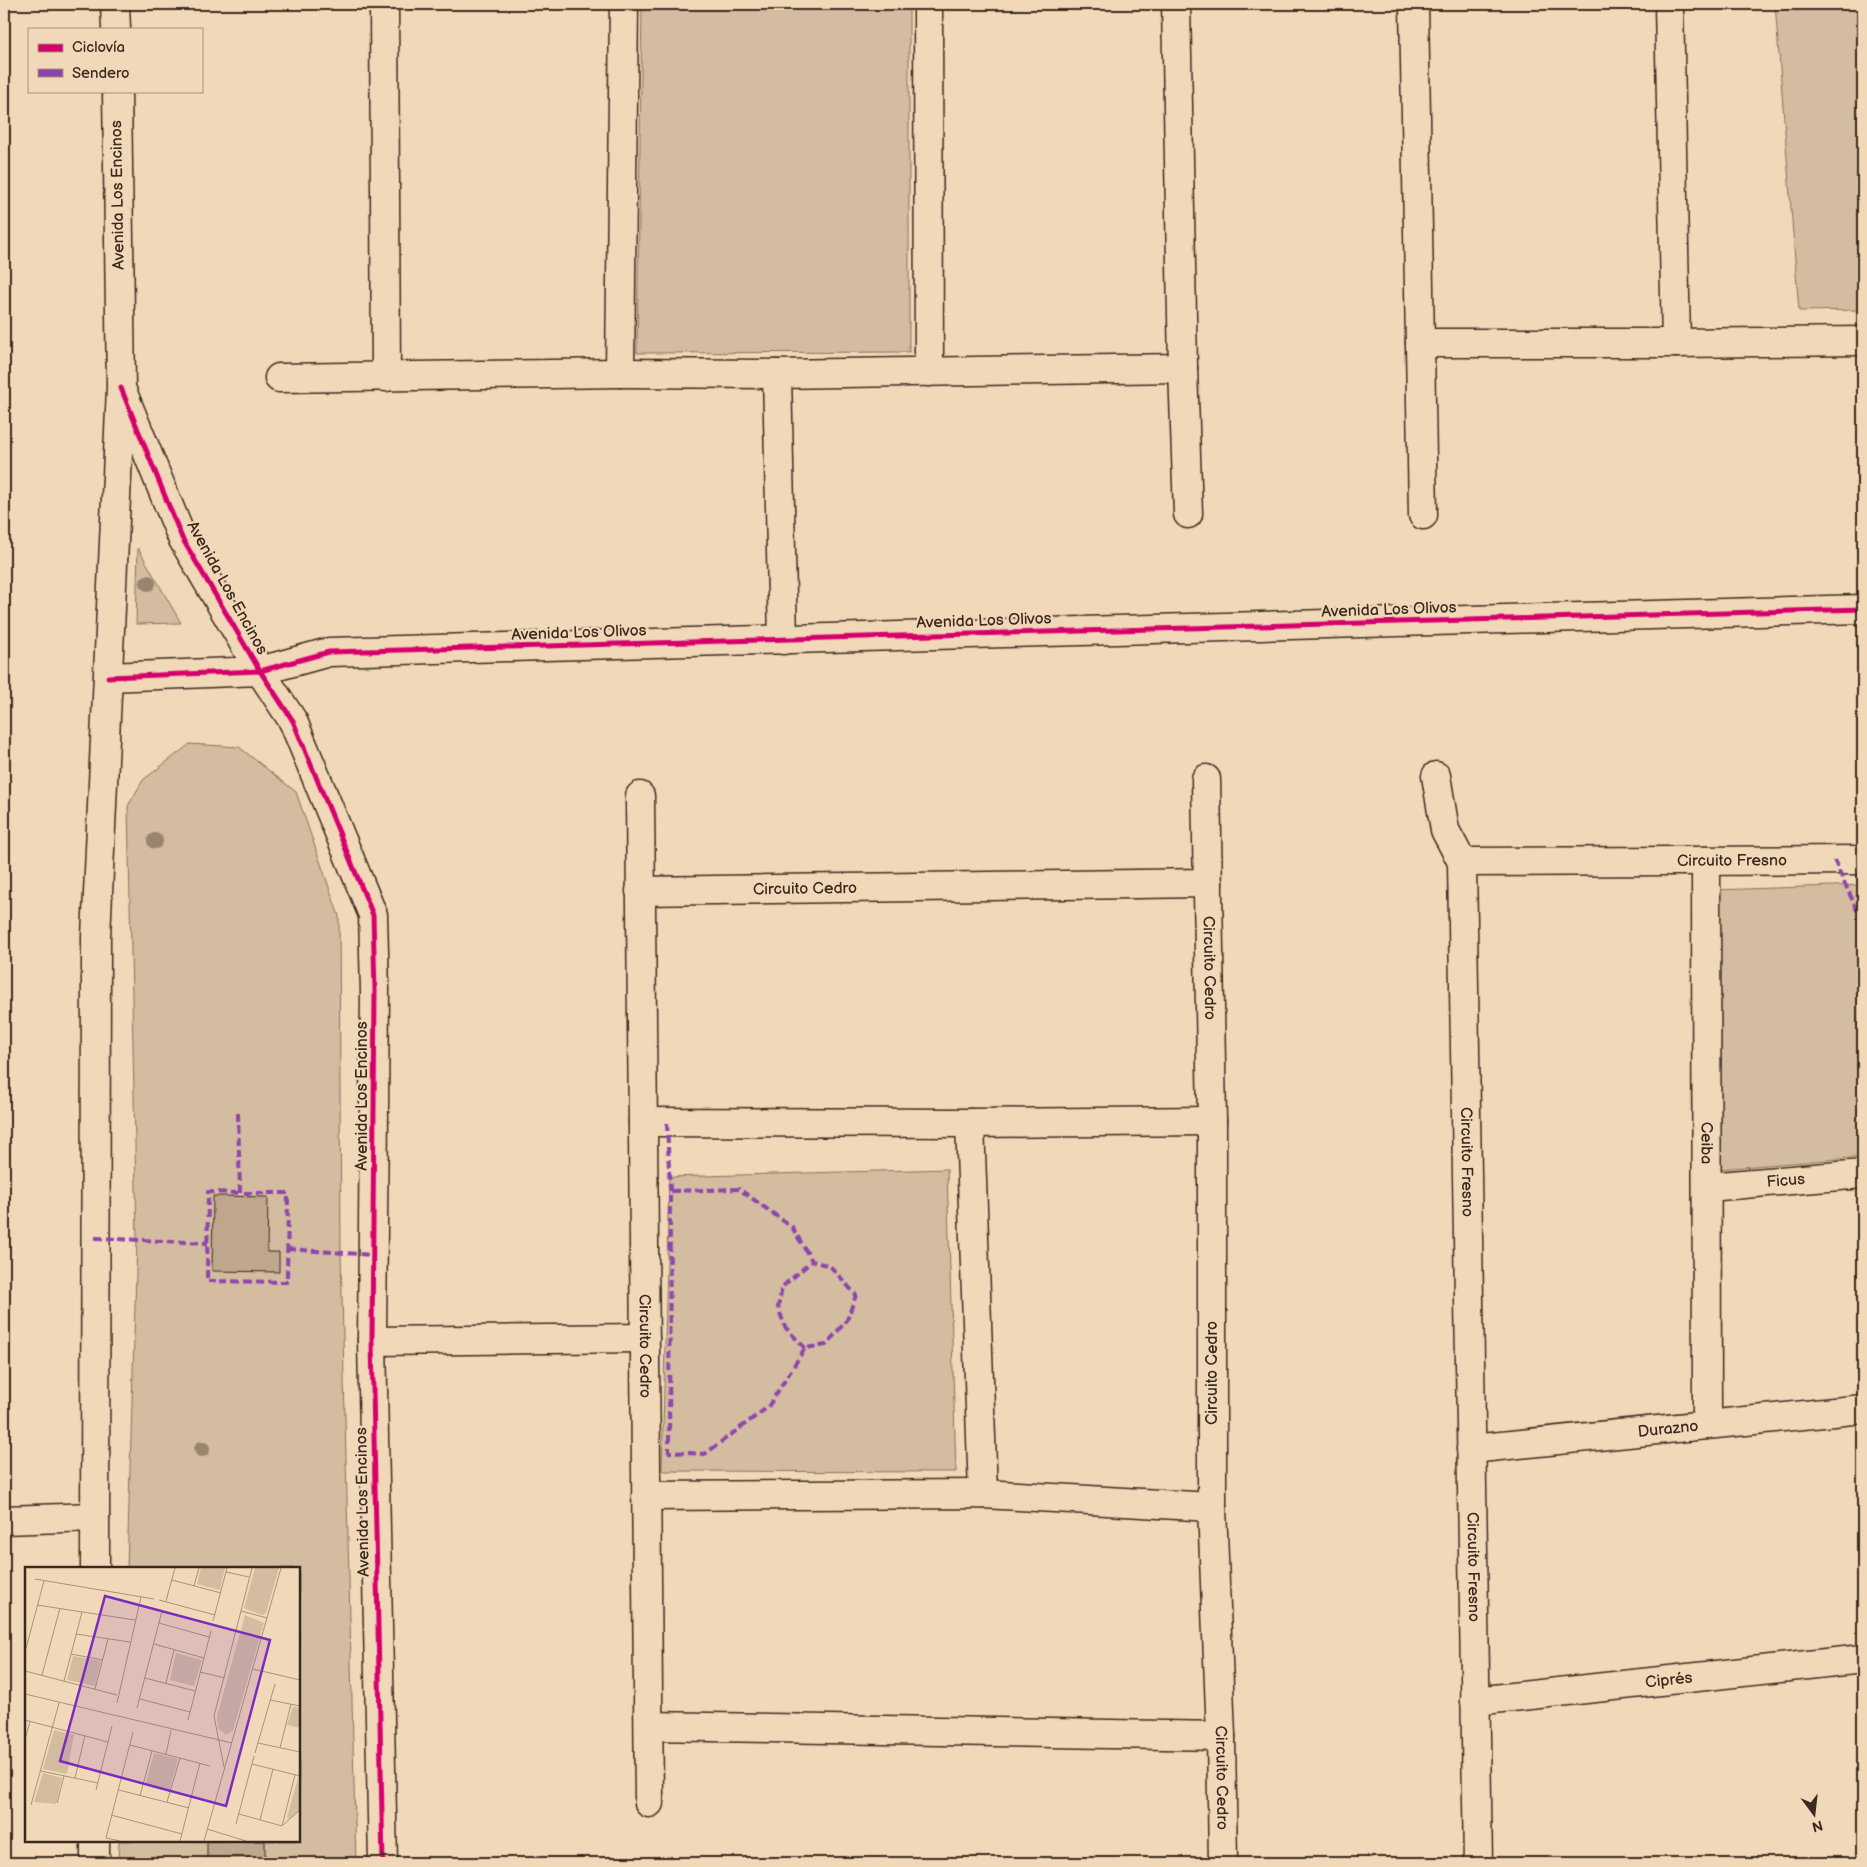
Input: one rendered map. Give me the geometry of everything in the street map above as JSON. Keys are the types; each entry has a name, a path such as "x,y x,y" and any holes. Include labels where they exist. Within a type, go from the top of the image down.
{"street":[{"path":"116,4 116,28"},
{"path":"384,4 386,377"},
{"path":"620,373 624,4"},
{"path":"928,4 929,372"},
{"path":"1176,4 1183,368 1188,514"},
{"path":"1414,4 1424,515"},
{"path":"1669,4 1676,343"},
{"name":"Avenida Los Encinos","path":"95,1567 96,936 121,388 117,92"},
{"path":"1420,343 1863,341"},
{"path":"279,378 620,373 777,374 1183,368"},
{"path":"777,374 783,640"},
{"name":"Avenida Los Encinos","path":"121,388 182,538 260,671 294,721 373,916 375,1001 372,1341 383,1863"},
{"name":"Avenida Los Olivos","path":"108,677 260,671 329,652 1863,609"},
{"path":"1436,776 1445,830 1462,862"},
{"name":"Circuito Cedro","path":"1206,780 1212,1121 1212,1507 1221,1736 1223,1863"},
{"name":"Circuito Cedro","path":"640,796 650,1803"},
{"name":"Circuito Fresno","path":"1478,1863 1462,862 1863,860"},
{"name":"Ceiba","path":"1706,861 1707,1425"},
{"name":"Circuito Cedro","path":"640,890 1208,883"},
{"path":"643,1122 970,1123 1212,1121"},
{"path":"970,1123 983,1494"},
{"name":"Ficus","path":"1707,1187 1863,1174"},
{"path":"372,1341 645,1338"},
{"name":"Durazno","path":"1471,1449 1863,1409"},
{"path":"646,1496 983,1494 1212,1507"},
{"path":"4,1520 95,1517"},
{"name":"Ciprés","path":"1476,1701 1863,1659"},
{"path":"649,1726 1221,1736"},
{"path":"95,1842 95,1863"}],"shaded area":[{"path":"642,4 909,4 909,352 637,353"},
{"path":"1775,4 1863,4 1863,310 1799,311"},
{"path":"138,548 181,623 136,624"},
{"path":"190,744 239,747 296,792 339,916 341,1254 356,1863 118,1863 119,1842 300,1842 300,1567 127,1567 137,1240 128,806 143,780"},
{"path":"1863,885 1863,1157 1719,1169 1715,890"},
{"path":"947,1169 956,1472 662,1471 669,1177"}],"building":[{"path":"213,1196 268,1197 267,1252 279,1252 279,1272 212,1271"},
{"path":"207,1842 265,1842 265,1863 207,1863"}],"marked path":[{"path":"1834,860 1863,923"},
{"path":"238,1113 240,1193 288,1193 287,1282 207,1281 208,1192 240,1193"},
{"path":"667,1123 670,1191 669,1452 705,1454 768,1407 805,1348 826,1345 847,1320 856,1295 830,1266 812,1261 792,1227 739,1189 670,1191"},
{"path":"95,1238 208,1243"},
{"path":"288,1249 373,1255"},
{"path":"805,1348 785,1327 778,1307 782,1287 812,1261"}],"cycle path":[{"path":"121,388 182,538 260,671 293,721 373,915 375,991 372,1341 383,1863"},
{"path":"108,677 260,671 329,652 1863,609"}]}
